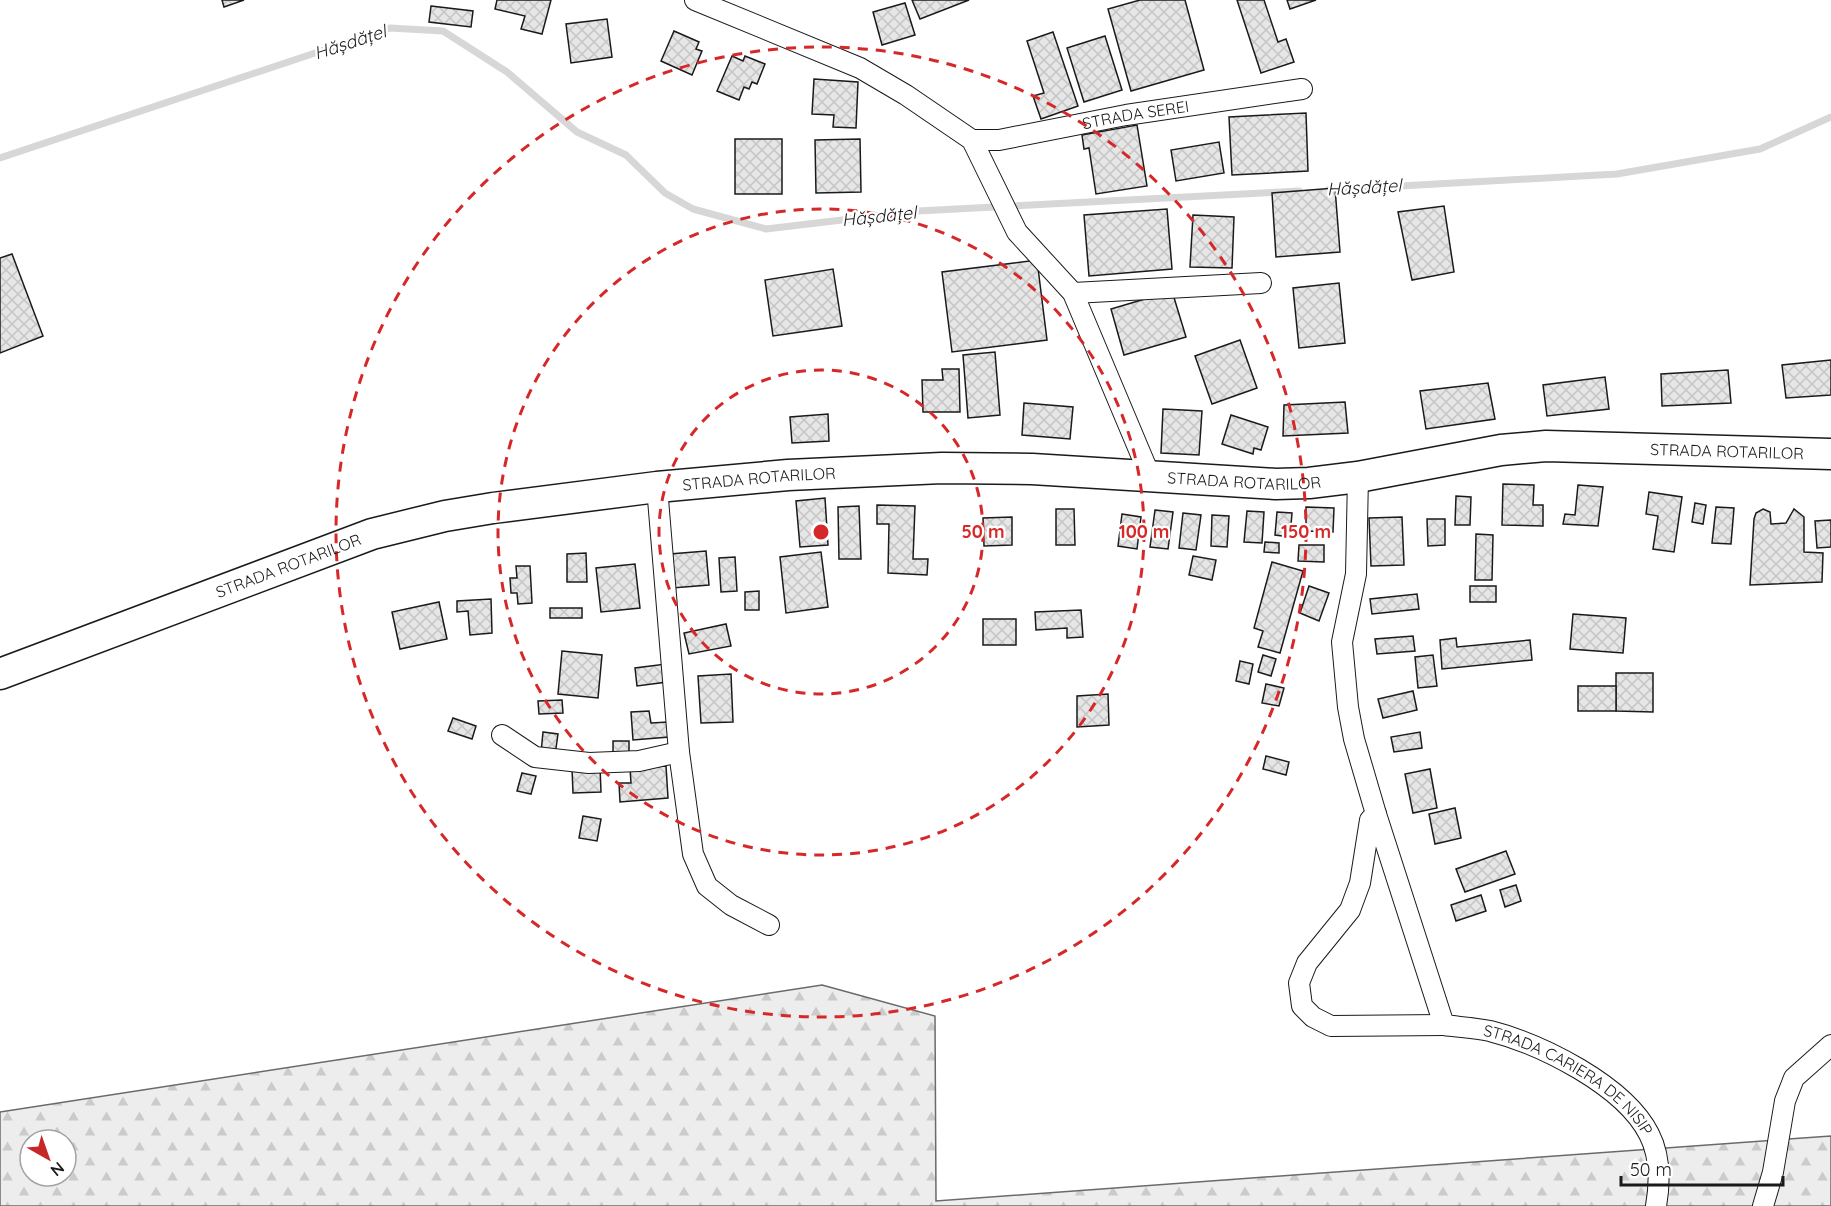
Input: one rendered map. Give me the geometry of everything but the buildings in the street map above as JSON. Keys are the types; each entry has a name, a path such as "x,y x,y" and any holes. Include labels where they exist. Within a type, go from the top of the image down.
{"main road":[{"name":"STRADA ROTARILOR","path":"0,674 372,534 483,509 657,487 788,475 942,468 1150,476 1276,484 1358,477 1501,450 1546,446 1831,454"}],"street":[{"path":"699,1 860,68 906,95 972,140 1017,232 1073,293 1150,476"},
{"name":"STRADA SEREI","path":"972,140 999,140 1126,115 1302,89"},
{"path":"1073,293 1261,283"},
{"path":"1358,477 1356,574 1342,642 1348,707 1354,739 1376,814 1444,1025"},
{"path":"657,487 679,753 693,854 707,886 731,905 768,925"},
{"path":"502,735 534,757 589,763 639,761 679,753"},
{"name":"STRADA CARIERA DE NISIP","path":"1376,814 1370,820 1360,883 1350,910 1306,963 1299,983 1302,1006 1313,1017 1331,1026 1444,1025 1490,1031 1535,1047 1595,1080 1629,1106 1649,1134 1657,1161 1659,1187 1656,1206"},
{"path":"1763,1206 1773,1172 1785,1101 1794,1078 1831,1045"}],"green space":[{"path":"822,985 935,1016 936,1201 1831,1136 1831,1206 0,1206 0,1112"}],"waterway":[{"name":"Hășdățel","path":"0,158 390,28 443,31 507,72 577,132 626,155 665,193 693,209 766,229 918,211 1299,191"},
{"name":"Hășdățel","path":"1328,190 1617,174 1760,149 1831,117"}]}
